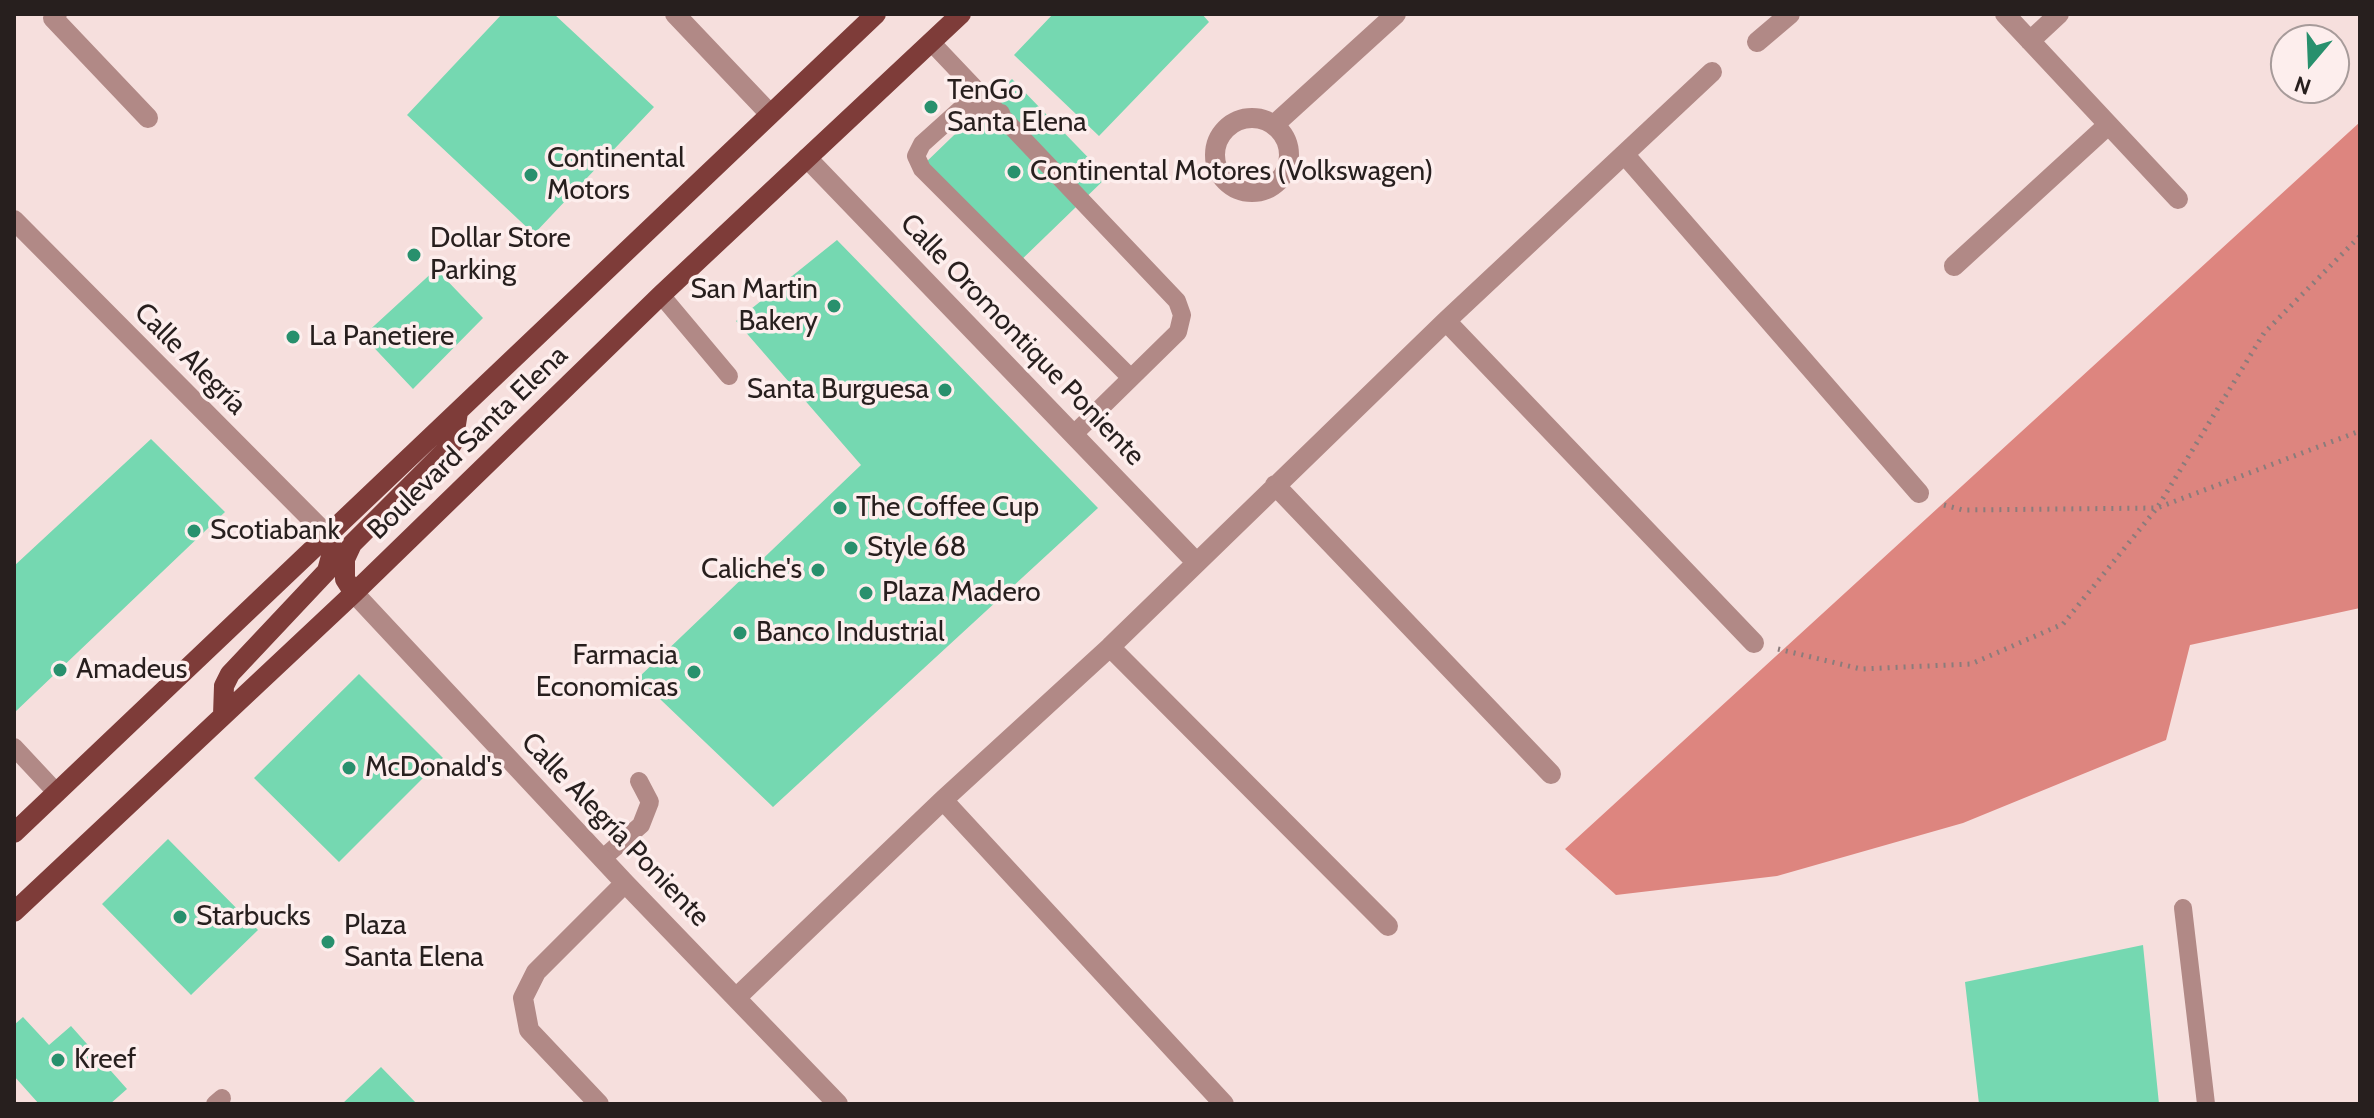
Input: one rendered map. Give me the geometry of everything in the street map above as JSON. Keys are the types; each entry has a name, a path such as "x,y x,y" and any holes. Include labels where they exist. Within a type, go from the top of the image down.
{"main road":[{"name":"Boulevard Santa Elena","path":"14,833 876,14"},
{"name":"Boulevard Santa Elena","path":"14,912 354,593 661,295 961,14"},
{"path":"354,593 345,579 345,559 352,544 453,443 458,412"},
{"path":"223,715 224,686 230,674 327,571 333,549 328,536"}],"street":[{"path":"57,14 53,18 148,118"},
{"path":"675,14 770,114"},
{"path":"1274,125 1396,14"},
{"path":"1757,42 1790,14"},
{"path":"2005,14 2178,199"},
{"path":"2030,41 2059,14"},
{"path":"736,998 943,800 1110,647 1446,321 1712,72"},
{"path":"1954,266 2108,125"},
{"path":"1625,155 1919,493"},
{"name":"Calle Oromontique Poniente","path":"807,158 1196,562"},
{"name":"Calle Alegría","path":"14,220 328,536"},
{"path":"1446,321 1754,643"},
{"path":"1275,485 1551,774"},
{"name":"Calle Alegría Poniente","path":"354,593 625,883 838,1104"},
{"path":"1110,647 1388,926"},
{"path":"943,800 1224,1104"},
{"path":"599,1104 529,1030 523,998 536,972 625,883"}],"lane":[{"path":"931,42 1177,301 1182,315 1178,332 1074,434"},
{"path":"1002,114 962,108 922,144 916,156 922,169 1131,378"},
{"path":"661,295 729,376"},
{"path":"14,747 57,793"},
{"path":"603,858 641,825 650,802 639,781"},
{"path":"2183,908 2206,1104"}],"path":[{"path":"1754,643 1861,669 1971,664 2063,624 2157,508 2264,333 2360,236"},
{"path":"1919,493 1963,510 2157,508 2360,431"}],"shaded area":[{"path":"2360,122 2360,608 2190,645 2166,740 1963,823 1777,876 1616,895 1565,849"}],"building":[{"name":"Continental Motors","path":"502,14 554,14 654,107 534,234 407,115"},
{"path":"1053,14 1202,14 1209,22 1099,136 1014,55"},
{"name":"Continental Motores (Volkswagen)","path":"1012,79 1107,177 1016,265 921,167"},
{"name":"Plaza Madero","path":"837,240 1098,508 773,807 638,678 861,465 736,321"},
{"path":"436,269 483,318 413,389 363,336"},
{"path":"151,439 225,512 14,713 14,566"},
{"name":"McDonald's","path":"359,674 443,758 339,862 254,778"},
{"name":"Starbucks","path":"168,839 258,930 191,995 102,904"},
{"path":"2143,945 2159,1104 1979,1104 1965,982"},
{"name":"Kreef","path":"23,1017 49,1045 71,1026 127,1089 110,1104 39,1104 14,1076 14,1025"},
{"path":"381,1067 417,1104 342,1104"}],"place":[{"name":"TenGo Santa Elena","path":"931,107"},
{"name":"Continental Motores (Volkswagen)","path":"1014,172"},
{"name":"Continental Motors","path":"531,175"},
{"name":"Dollar Store Parking","path":"414,255"},
{"name":"San Martin Bakery","path":"834,306"},
{"name":"La Panetiere","path":"293,337"},
{"name":"Santa Burguesa","path":"945,390"},
{"name":"The Coffee Cup","path":"840,508"},
{"name":"Scotiabank","path":"194,531"},
{"name":"Style 68","path":"851,548"},
{"name":"Caliche's","path":"818,570"},
{"name":"Plaza Madero","path":"866,593"},
{"name":"Banco Industrial","path":"740,633"},
{"name":"Amadeus","path":"60,670"},
{"name":"Farmacia Economicas","path":"694,672"},
{"name":"McDonald's","path":"349,768"},
{"name":"Starbucks","path":"180,917"},
{"name":"Plaza Santa Elena","path":"328,942"},
{"name":"Kreef","path":"58,1060"}]}
